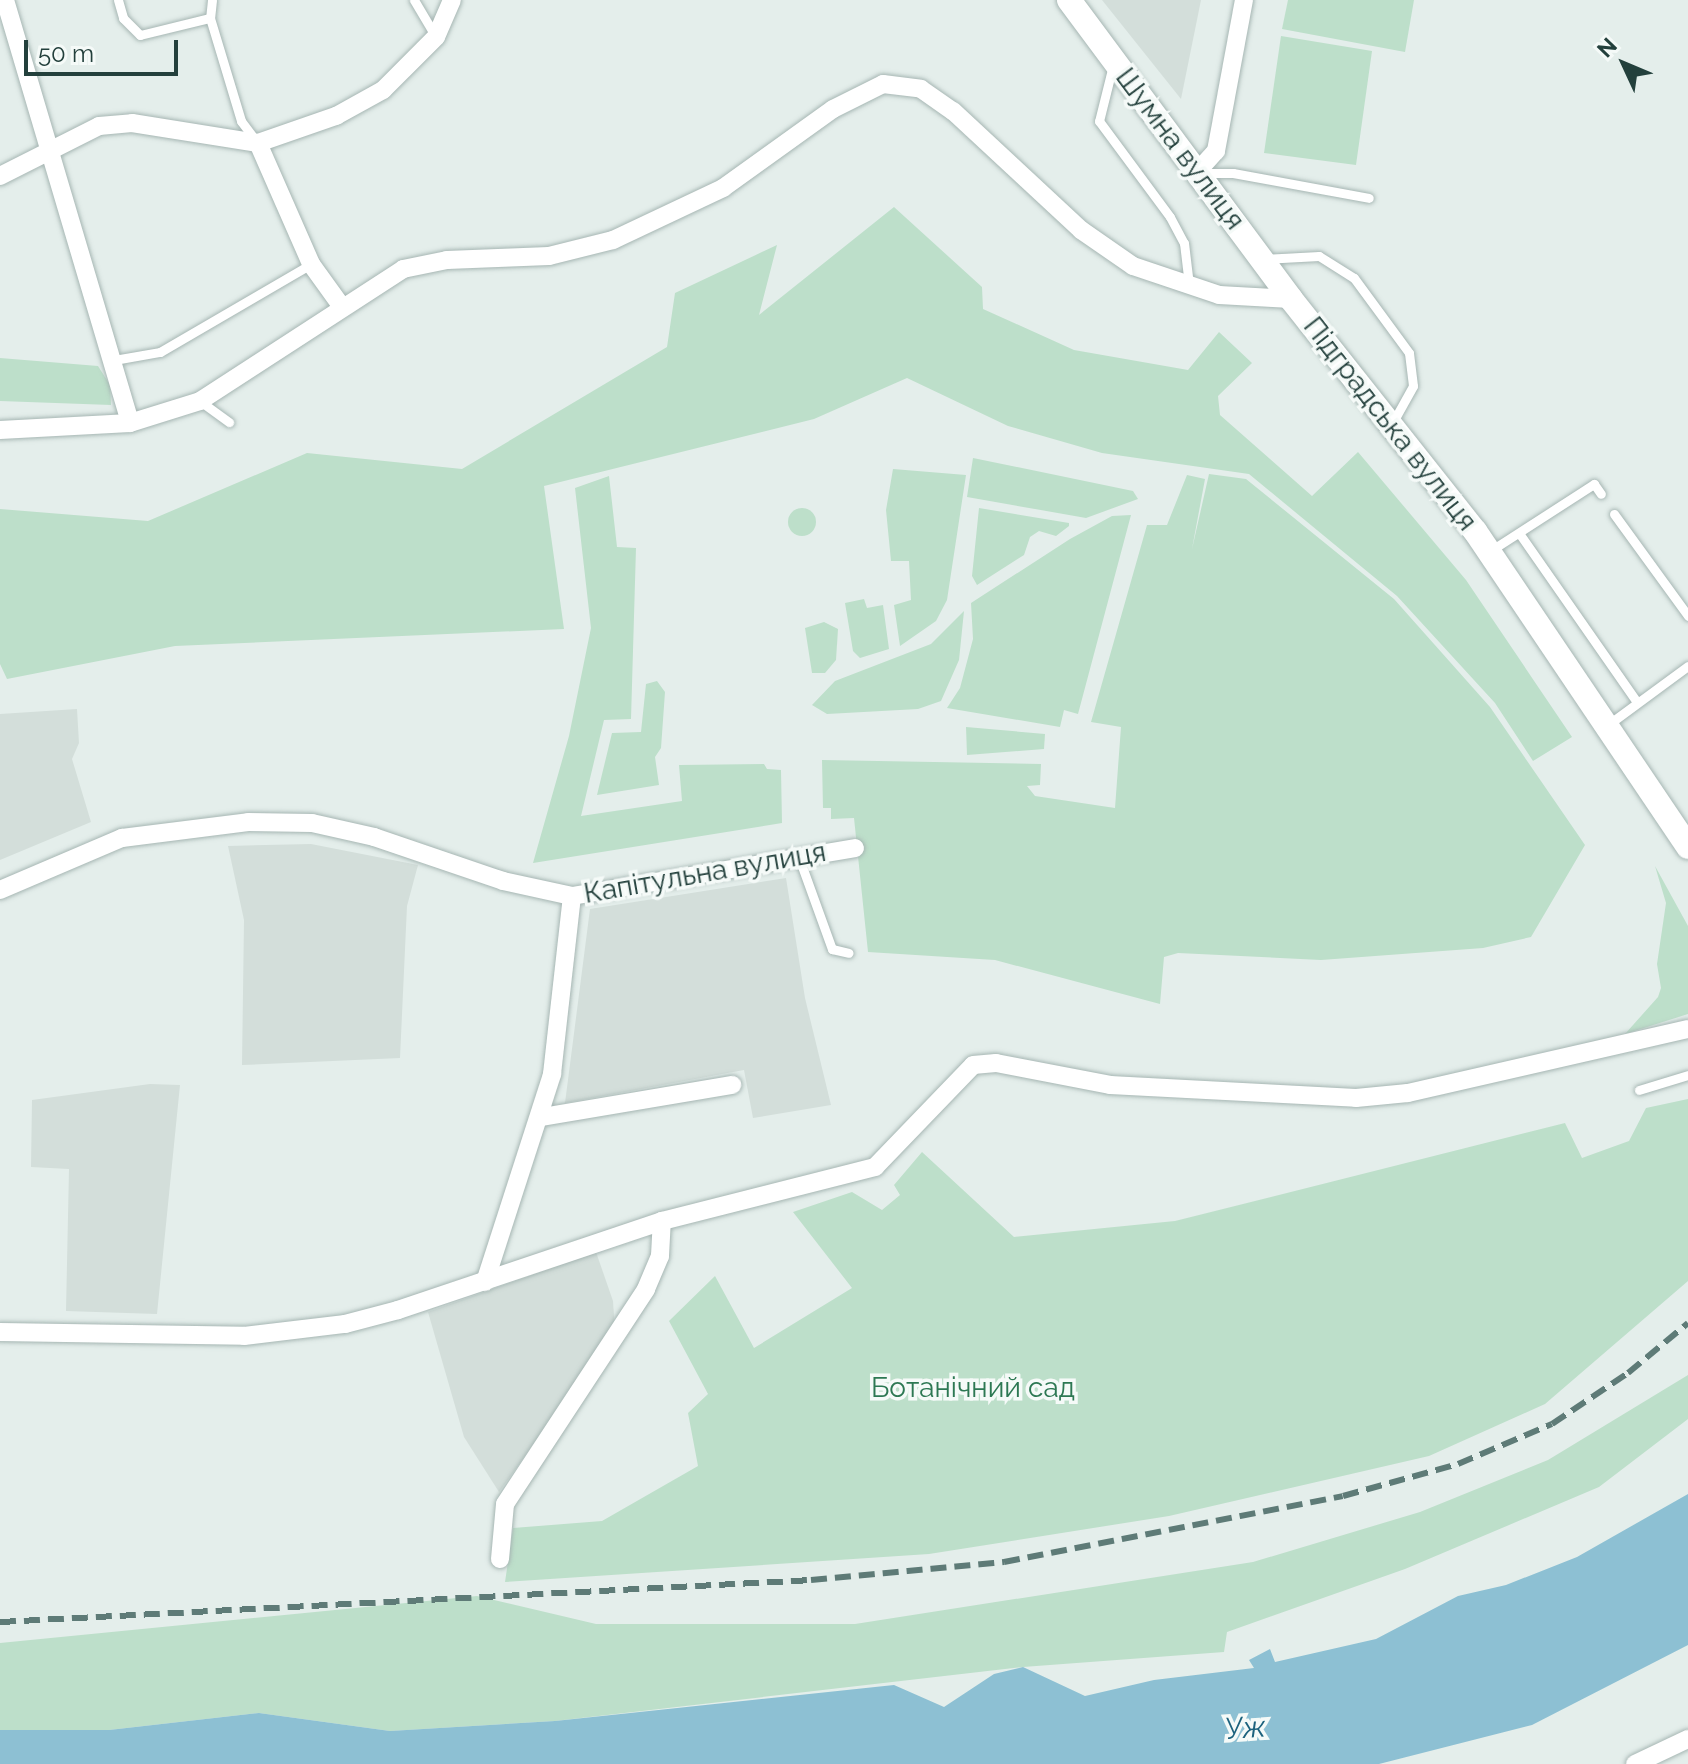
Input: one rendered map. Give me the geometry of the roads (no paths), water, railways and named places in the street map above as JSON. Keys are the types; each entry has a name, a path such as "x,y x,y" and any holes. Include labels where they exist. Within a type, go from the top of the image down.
{"main road":[{"name":"Шумна вулиця","path":"1069,0 1291,299"},
{"name":"Підградська вулиця","path":"1291,299 1489,552 1688,847"}],"street":[{"path":"5,0 46,150 114,360 130,423"},
{"path":"0,176 46,150 99,126 132,123 258,143 336,116 383,90 436,37 452,0"},
{"path":"1196,173 1216,151 1244,0"},
{"name":"Підградська вулиця","path":"0,430 130,423 200,401 403,269 425,263 549,256 613,240 723,188 833,109 883,84 921,89 953,111 1081,230 1133,266 1189,288 1257,300 1291,299"},
{"path":"258,143 311,264 342,307"},
{"name":"Капітульна вулиця","path":"0,890 122,838 248,822 312,823 374,837 503,881 572,896 855,848"},
{"path":"485,1282 503,1215 542,1117 560,1035 572,896"},
{"path":"0,1332 244,1336 345,1324 432,1291 485,1282 662,1221 875,1167 973,1065 996,1063 1110,1085 1356,1098 1408,1093 1688,1029"},
{"path":"542,1117 732,1085"},
{"path":"500,1559 505,1504 646,1289 660,1256 662,1221"},
{"path":"1635,1764 1688,1739"}],"lane":[{"path":"118,0 123,18 140,35 210,18"},
{"path":"212,0 210,18 241,121 258,143"},
{"path":"414,0 436,37"},
{"path":"1114,60 1099,121 1170,217 1189,264 1189,288"},
{"path":"1196,173 1233,173 1369,198"},
{"path":"1261,259 1319,256 1354,278 1409,353 1413,386 1391,425"},
{"path":"114,360 160,352 311,264"},
{"path":"200,401 229,422"},
{"path":"1489,552 1594,484 1601,494"},
{"path":"1614,514 1688,616"},
{"path":"1519,533 1636,701"},
{"path":"1606,726 1636,701 1688,666"},
{"path":"804,856 832,949 849,953"},
{"path":"1639,1090 1688,1075"}],"water":[{"name":"Уж","path":"1688,1494 1688,1645 1532,1725 1379,1764 0,1764 0,1730 109,1730 259,1713 390,1731 555,1721 894,1685 944,1707 994,1674 1023,1667 1085,1696 1154,1680 1254,1668 1249,1660 1270,1649 1275,1662 1376,1639 1458,1596 1506,1585 1577,1557"}],"railway":[{"path":"0,1622 811,1580 1004,1562 1343,1496 1458,1464 1552,1424 1628,1373 1688,1323"}],"park label":[{"name":"Ботанічний сад","path":"973,1388"}]}
